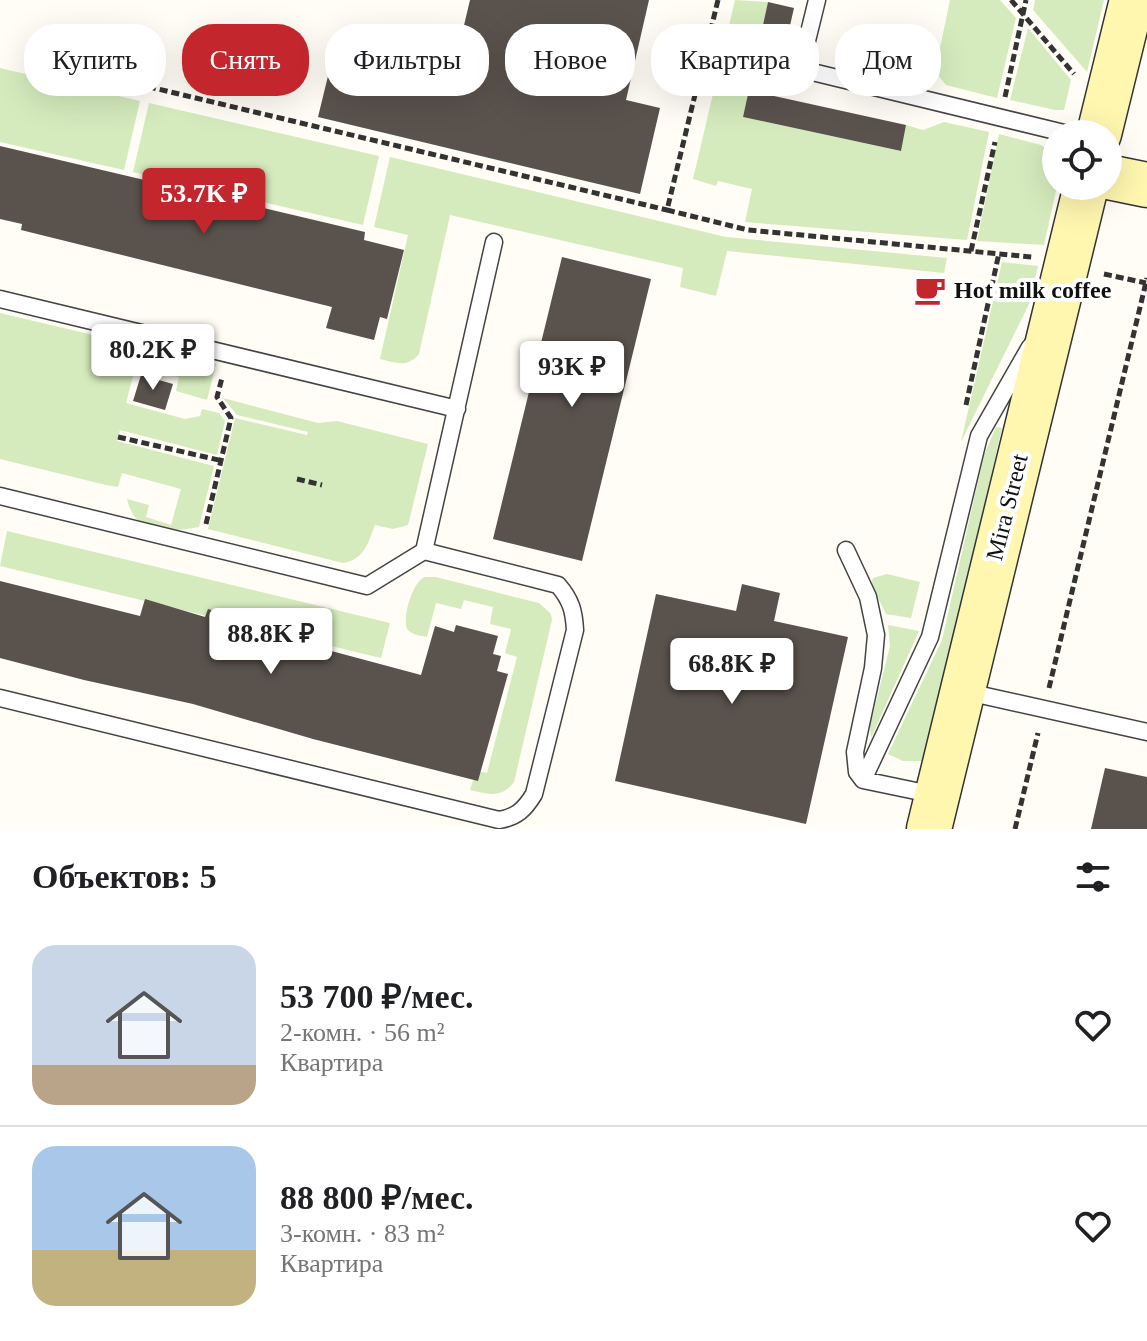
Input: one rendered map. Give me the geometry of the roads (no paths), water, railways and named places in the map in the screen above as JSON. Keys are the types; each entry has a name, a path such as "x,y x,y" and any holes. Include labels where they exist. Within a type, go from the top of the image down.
{"main road":[{"path":"1102,120 1132,0"},
{"path":"1122,180 1147,185"},
{"name":"Mira Street","path":"933,812 1082,200"}],"lane":[{"path":"817,0 800,69 1042,128"},
{"path":"0,496 367,586 424,551 494,242"},
{"path":"863,780 930,637 979,436 1062,281"},
{"path":"0,299 457,409"},
{"path":"846,550 868,597 876,635 873,668 855,752 857,772 863,780 933,812"},
{"path":"0,698 499,820 513,817 526,807 534,794 575,630 574,611 558,585 424,551"},
{"path":"962,690 1147,732"}],"place":[{"name":"Hot milk coffee","path":"930,290"}]}
